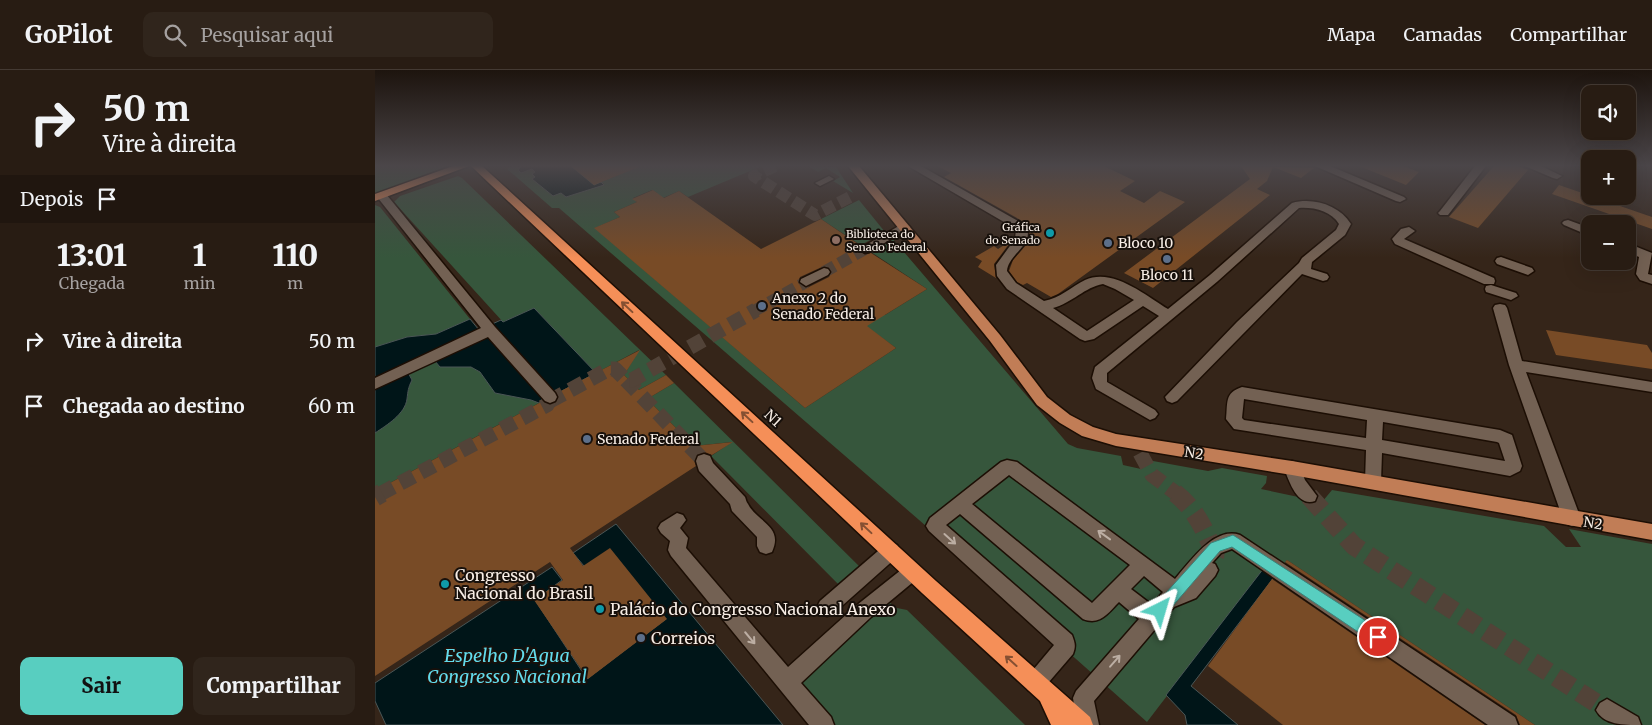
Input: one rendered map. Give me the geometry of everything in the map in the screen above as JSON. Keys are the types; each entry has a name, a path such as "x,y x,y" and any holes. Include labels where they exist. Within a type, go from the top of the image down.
{"highway":[{"name":"N1","path":"509,197 913,572 1082,725"},
{"path":"1041,688 1062,725"}],"main road":[{"name":"N2","path":"879,197 995,338 1042,401 1065,419 1088,432 1140,449 1292,468 1652,532"}],"lane":[{"path":"378,197 549,398"},
{"path":"967,197 1021,227 1023,231 1021,239 1003,262 1001,270 1004,277 1023,296 1042,306 1085,336 1089,336 1143,300"},
{"path":"1394,197 1400,199"},
{"path":"1444,213 1457,197"},
{"path":"1150,414 1101,385 1100,372 1214,278 1291,208 1302,203 1329,211 1344,220 1345,224 1341,232 1306,262 1241,325 1172,397"},
{"path":"1568,223 1581,228"},
{"path":"865,248 904,227"},
{"path":"1409,231 1405,231 1398,239 1399,241 1490,285 1505,302 1516,365 1572,519"},
{"path":"1636,251 1649,256 1642,274 1644,277 1652,280"},
{"path":"1501,261 1528,271"},
{"path":"1303,266 1304,271 1323,277"},
{"path":"806,282 824,272"},
{"path":"1042,306 1059,302 1098,280 1104,280 1120,286 1168,315"},
{"path":"375,384 490,330"},
{"path":"1516,365 1652,387"},
{"path":"1242,393 1500,436 1506,439 1514,466 1510,469 1374,445 1239,425 1234,419 1237,396 1242,393"},
{"path":"1373,482 1375,415"},
{"path":"704,461 705,466 739,502 738,506 766,534 766,546"},
{"path":"1041,688 1066,647 1065,642 935,526 936,523 1007,467 1011,467 1143,564 1172,596"},
{"path":"1292,468 1299,484 1309,496"},
{"path":"960,504 1090,613 1095,613 1143,564"},
{"path":"677,520 667,528 679,538 677,550 823,725"},
{"path":"1088,725 1083,698 1215,547 1233,541 1507,725"},
{"path":"827,608 891,551"},
{"path":"1172,596 1189,592 1209,570"},
{"path":"787,682 847,627 913,572"},
{"path":"1118,590 1153,618"},
{"path":"1607,710 1631,725"}],"green space":[{"path":"399,197 481,197 666,375 639,390 624,375 639,350 596,373 534,308 503,322 394,202"},
{"path":"539,197 636,197 633,198 637,202 614,212 620,217 595,228 805,408 896,348 826,297 845,287 885,315 927,289 821,219 859,200 885,232 861,245 870,251 892,238 1068,444 1077,448 1121,456 1123,465 1141,469 1153,461 1208,471 1222,468 1267,476 1266,483 1261,489 1322,502 1332,490 1544,526 1566,547 1581,547 1569,529 1652,544 1652,725 1535,725 1287,560 1278,572 1267,565 1147,722 926,526 559,208 552,208"},
{"path":"654,197 666,197 649,204"},
{"path":"375,205 380,207 470,319 436,334 407,337 375,347"},
{"path":"430,355 440,367 471,367 480,372 496,393 539,403 375,491 375,433 394,418 406,404 412,380 404,367"},
{"path":"674,383 863,570 842,588 711,456 732,442 694,446 647,399"},
{"path":"889,602 897,608 907,610 1025,725 835,725 797,680"}],"water":[{"path":"534,308 596,373 539,403 495,393 480,372 471,367 440,367 430,355 405,367 412,380 406,404 395,419 375,433 375,347 407,337 436,334 470,319 479,330"},
{"name":"Espelho D'Agua Congresso Nacional","path":"616,524 783,725 386,725 375,701 375,683 552,567 562,580 535,600 587,679 666,619 584,566 573,553"},
{"path":"1267,564 1278,572 1191,686 1238,725 1187,725 1185,715 1166,695"}],"building":[{"name":"Anexo 2 do Senado Federal","path":"638,197 687,197 761,249 821,219 861,246 857,250 864,255 871,253 927,289 867,326 896,348 805,408 594,228 620,217 614,212 637,202 632,199","holes":["824,266 832,271 829,277 807,288 798,283 800,277"]},
{"path":"979,197 1131,197 1144,203 1153,197 1173,197 1185,202 1058,294 1051,297 1027,283 1023,285 1017,282 1009,271 1013,260 1027,244 1029,229 1033,227"},
{"path":"1226,197 1268,197 1153,288 1124,273"},
{"path":"1467,197 1505,197 1478,228 1449,217"},
{"path":"1559,197 1581,197 1581,204"},
{"path":"1583,205 1617,205 1652,217 1652,229 1636,223 1636,215 1612,215"},
{"path":"1012,240 994,264 996,278 978,267 982,261 975,257 994,246 998,249"},
{"path":"1546,330 1647,345 1652,353 1652,369 1556,355"},
{"name":"Congresso Nacional do Brasil","path":"640,350 624,375 639,390 666,375 674,383 647,399 694,446 733,442 712,455 705,452 697,454 694,460 696,466 570,548 583,566 610,548 667,619 588,679 534,600 563,580 550,562 375,676 375,491 543,401 549,405 556,403 559,398 557,393"},
{"path":"1287,560 1535,725 1520,725 1516,715 1285,562"},
{"path":"1272,579 1485,725 1283,725 1208,666"}],"tunnel":[{"path":"786,197 815,215 851,197"},
{"path":"824,272 865,249"},
{"path":"754,311 806,282"},
{"path":"626,380 632,380 756,310"},
{"path":"550,401 609,369 615,369 626,380"},
{"path":"626,380 704,461"},
{"path":"380,494 547,405 550,397"},
{"path":"1140,453 1152,475 1177,494"},
{"path":"375,497 382,493"},
{"path":"1175,493 1189,506 1204,529 1215,555 1212,562"},
{"path":"1309,496 1354,546 1607,710"}],"place":[{"name":"Gráfica do Senado","path":"1050,233"},
{"name":"Biblioteca do Senado Federal","path":"836,240"},
{"name":"Bloco 10","path":"1108,243"},
{"name":"Bloco 11","path":"1167,259"},
{"name":"Anexo 2 do Senado Federal","path":"762,306"},
{"name":"Senado Federal","path":"587,439"},
{"name":"Congresso Nacional do Brasil","path":"445,584"},
{"name":"Palácio do Congresso Nacional Anexo","path":"600,609"},
{"name":"Correios","path":"641,638"}],"route":[{"path":"1160,610 1215,547 1233,541 1378,637"}]}
